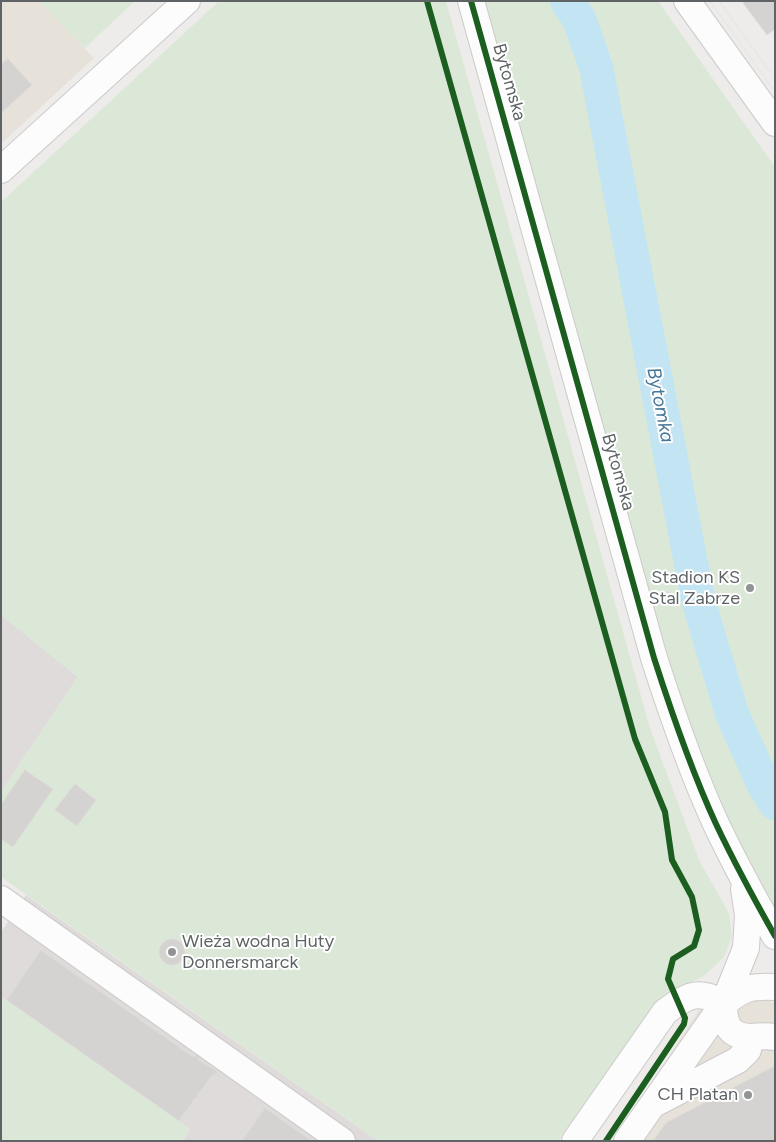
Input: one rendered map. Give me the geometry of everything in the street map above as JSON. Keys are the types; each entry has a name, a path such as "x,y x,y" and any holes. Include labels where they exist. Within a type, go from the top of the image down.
{"street":[{"path":"1,170 187,1"},
{"name":"Bytomska","path":"471,1 654,658 673,717 715,822 741,876 775,936"},
{"path":"688,1 775,123"},
{"path":"627,1141 724,1003 746,948 748,915 741,876"},
{"path":"1,899 342,1141"},
{"path":"724,1003 739,992 753,987 775,987"},
{"path":"575,1141 665,1012 681,1000 694,996 710,996 724,1003"},
{"path":"724,1003 724,1021 731,1031 749,1037 775,1037"},
{"path":"650,1106 744,1056 748,1050 749,1037"}],"shaded area":[{"path":"1,1 39,1 94,58 1,144"},
{"path":"1,615 78,677 1,792"},
{"path":"26,895 378,1141 183,1141 190,1129 1,997 1,932"},
{"path":"717,982 775,1003 775,1141 614,1141"}],"green space":[{"path":"39,1 135,1 85,48"},
{"path":"219,1 446,1 650,728 700,862 729,913 732,937 724,957 704,976 668,994 650,1010 558,1141 378,1141 1,877 1,792 78,677 1,615 1,202"},
{"path":"484,1 561,1 586,59 602,127 674,544 705,671 758,790 775,819 775,910 743,850 714,787 693,736 673,676"},
{"path":"587,1 658,1 775,167 775,775 745,720 710,609 679,454 632,192 611,57"},
{"path":"1,997 190,1129 183,1141 1,1141"}],"building":[{"path":"745,1 775,1 775,29 767,35 743,3"},
{"path":"8,59 32,85 1,113 1,65"},
{"path":"25,770 53,789 13,847 1,839 1,805"},
{"path":"75,784 96,800 77,826 55,810"},
{"name":"Wieża wodna Huty Donnersmarck","path":"172,939 181,943 185,952 181,961 172,965 163,961 159,952 163,943"},
{"path":"41,950 186,1052 194,1057 196,1055 199,1057 198,1060 217,1071 197,1096 199,1097 198,1099 196,1097 179,1121 7,1000"},
{"name":"CH Platan","path":"775,1066 775,1141 653,1141 666,1123"},
{"path":"265,1108 312,1141 242,1141"}],"waterway":[{"name":"Bytomka","path":"567,1 579,19 596,67 698,600 732,714 763,783 775,803"}],"tram line":[{"path":"710,1 775,92"},
{"path":"719,1 775,79"}],"cycle path":[{"path":"427,1 635,739 665,812 672,860 692,897 699,930 694,946 673,959 668,979 685,1018 684,1024 606,1141"},
{"path":"471,1 654,658 682,742 707,804 737,866 775,936"}],"place":[{"name":"Stadion KS Stal Zabrze","path":"750,588"},
{"name":"Wieża wodna Huty Donnersmarck","path":"172,952"},
{"name":"CH Platan","path":"748,1095"}]}
